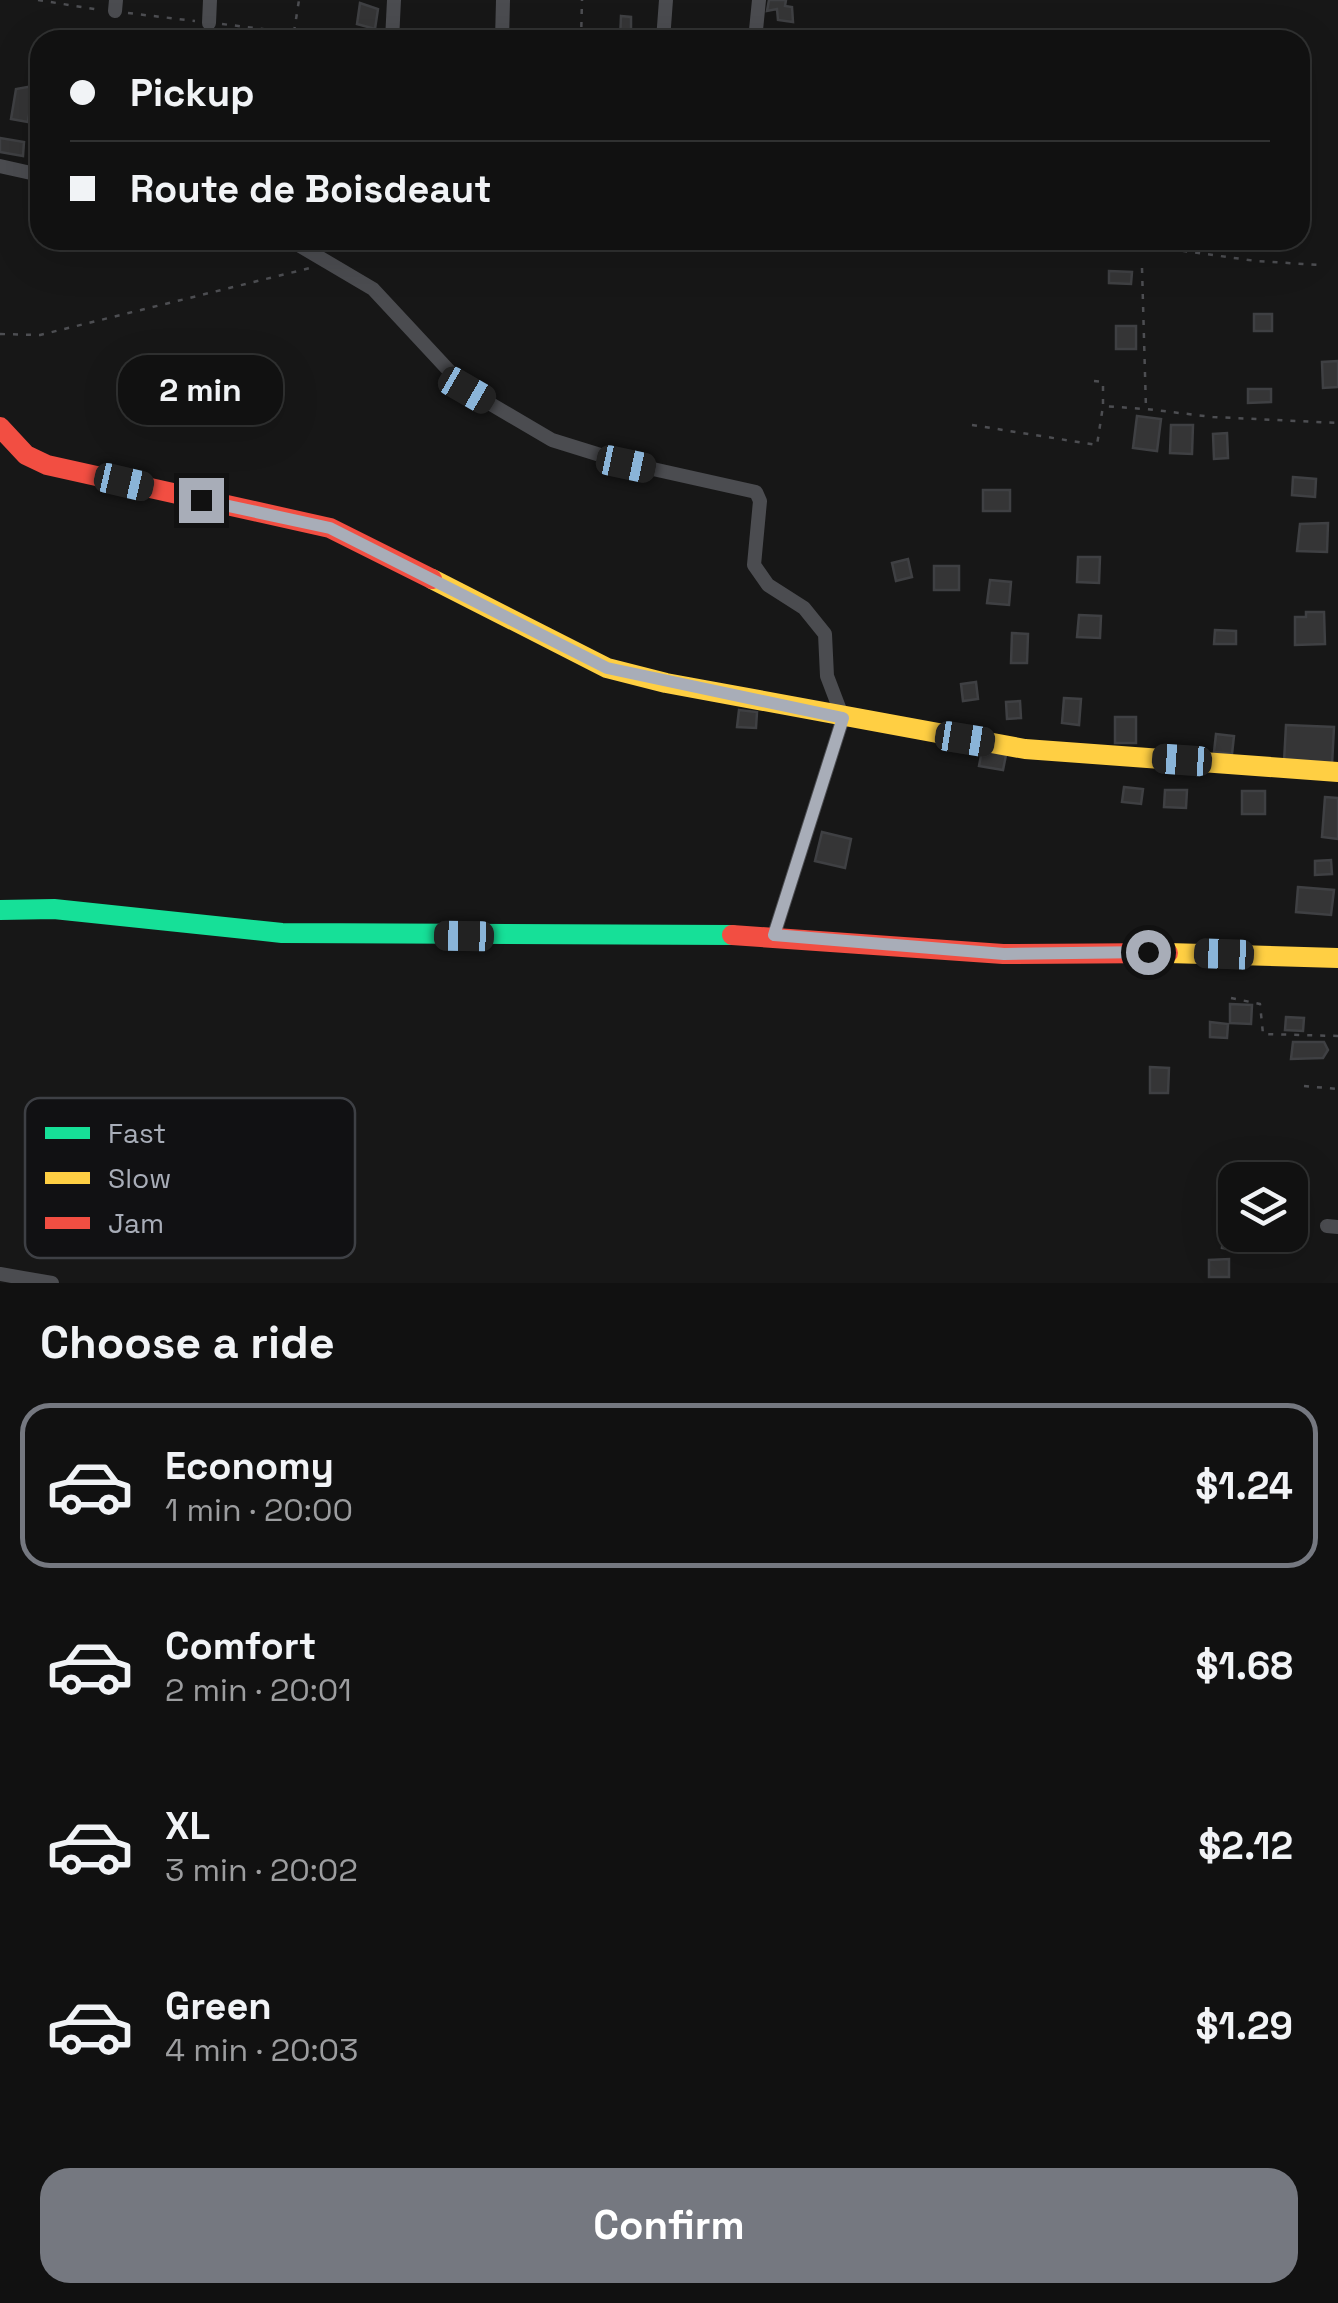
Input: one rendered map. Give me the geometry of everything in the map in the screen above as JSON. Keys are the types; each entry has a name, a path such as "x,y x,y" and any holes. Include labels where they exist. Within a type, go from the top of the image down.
{"street":[{"path":"210,0 210,22"},
{"path":"392,30 394,0"},
{"path":"502,30 503,0"},
{"path":"664,30 666,0"},
{"path":"757,30 760,0"},
{"path":"0,166 30,173"},
{"path":"307,250 373,289 467,390 552,440 626,464 756,492 760,501 754,566 768,585 804,608 825,634 827,676 843,718 774,935"},
{"path":"0,427 26,456 48,465 330,528 607,668 843,718 1025,749 1338,772"},
{"path":"0,910 54,909 282,932 774,935 1004,954 1110,951 1338,958"},
{"path":"0,1274 52,1283"}],"path":[{"path":"294,30 299,0"},
{"path":"581,30 582,0"},
{"path":"1177,250 1319,265"},
{"path":"0,334 40,335 328,262"},
{"path":"1142,268 1146,409"},
{"path":"972,424 1097,445 1104,382 1094,381"},
{"path":"1102,406 1213,417 1338,422"},
{"path":"1232,998 1260,1004 1263,1034 1338,1036"},
{"path":"1304,1086 1338,1088"}],"building":[{"path":"769,0 786,0 785,6 792,7 793,22 778,20 777,9 767,11"},
{"path":"360,3 378,9 375,29 357,24"},
{"path":"621,16 631,17 631,30 620,30"},
{"path":"30,87 28,122 11,119 16,89"},
{"path":"0,138 24,142 23,156 0,152"},
{"path":"1109,271 1132,272 1131,284 1109,283"},
{"path":"1254,314 1272,314 1272,331 1254,331"},
{"path":"1116,326 1136,326 1136,349 1116,349"},
{"path":"1338,361 1338,387 1323,388 1322,362"},
{"path":"1248,389 1271,389 1271,402 1248,403"},
{"path":"1137,416 1161,419 1157,451 1133,448"},
{"path":"1171,425 1193,425 1192,454 1170,453"},
{"path":"1227,433 1228,458 1214,459 1213,434"},
{"path":"1293,477 1316,479 1315,497 1292,495"},
{"path":"983,490 1010,490 1010,511 983,511"},
{"path":"1328,523 1327,552 1297,551 1300,524"},
{"path":"1078,557 1100,557 1099,583 1077,582"},
{"path":"908,559 912,577 896,581 892,563"},
{"path":"934,566 959,566 959,590 934,590"},
{"path":"990,580 1011,582 1009,605 987,603"},
{"path":"1306,612 1324,612 1325,644 1295,645 1295,617 1306,617"},
{"path":"1079,615 1101,616 1100,638 1077,637"},
{"path":"1215,630 1236,631 1236,644 1214,644"},
{"path":"1012,633 1028,634 1027,663 1011,663"},
{"path":"976,682 978,699 963,701 961,684"},
{"path":"1064,698 1081,699 1079,725 1062,723"},
{"path":"1020,701 1021,718 1007,719 1006,702"},
{"path":"739,710 757,712 756,728 737,727"},
{"path":"1115,717 1136,717 1136,743 1115,743"},
{"path":"1286,725 1334,727 1332,765 1284,762"},
{"path":"1216,734 1234,736 1232,754 1214,752"},
{"path":"982,750 1006,755 1003,770 979,766"},
{"path":"1124,787 1143,789 1141,804 1122,802"},
{"path":"1165,790 1187,790 1186,808 1164,807"},
{"path":"1242,791 1265,791 1265,814 1242,814"},
{"path":"1325,797 1338,798 1338,839 1322,837"},
{"path":"822,832 851,839 845,868 815,861"},
{"path":"1331,860 1332,874 1315,875 1315,861"},
{"path":"1298,887 1334,890 1331,915 1296,912"},
{"path":"1230,1004 1252,1005 1251,1024 1230,1023"},
{"path":"1286,1017 1304,1018 1303,1031 1285,1030"},
{"path":"1210,1022 1228,1024 1227,1038 1210,1037"},
{"path":"1293,1042 1324,1042 1328,1050 1323,1058 1291,1059"},
{"path":"1150,1067 1169,1068 1168,1093 1150,1093"},
{"path":"1229,1259 1229,1277 1209,1277 1209,1260"}],"traffic: fast":[{"path":"0,910 54,909 282,933 732,935"}],"traffic: slow":[{"path":"432,579 607,668 666,683 1025,749 1338,772"},
{"path":"1168,953 1338,958"}],"traffic: jam":[{"path":"0,427 26,455 47,465 330,528 432,579"},
{"path":"732,935 1003,954 1168,953"}],"route":[{"path":"201,500 330,528 607,668 843,718 774,935 1004,954 1148,952"}]}
